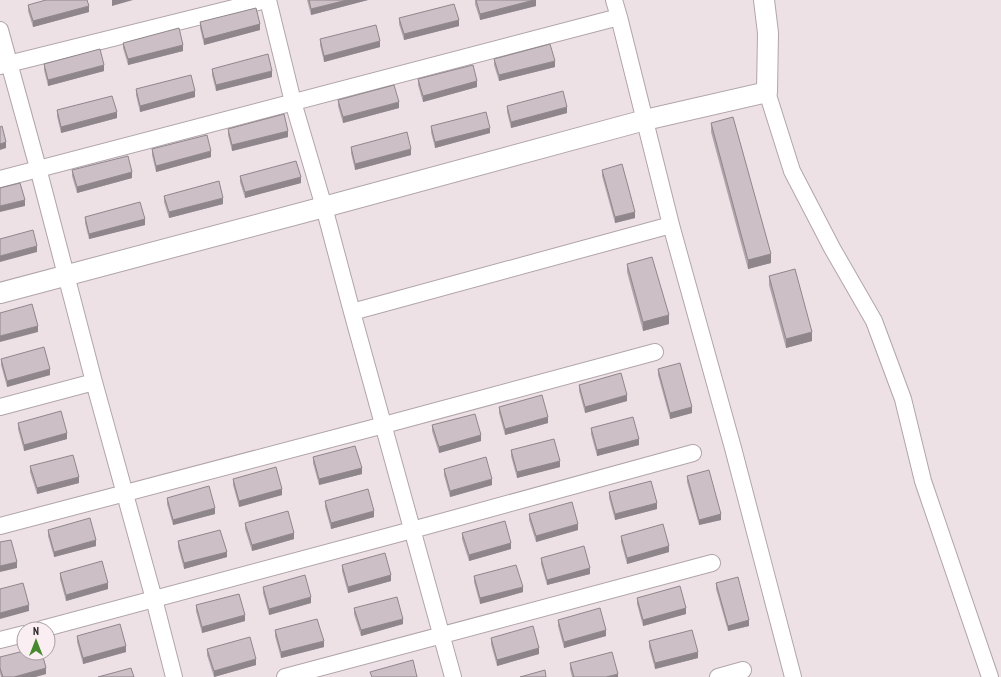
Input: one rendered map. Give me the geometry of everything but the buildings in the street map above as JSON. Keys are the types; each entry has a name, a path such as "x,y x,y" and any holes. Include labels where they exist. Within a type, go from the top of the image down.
{"street":[{"path":"4,65 267,0 293,102 324,208 453,677"},
{"path":"614,0 793,677"},
{"path":"764,0 768,33 767,92 792,171 832,248 874,321 902,399 923,481 990,677"},
{"path":"0,179 619,16"},
{"path":"0,30 4,65 38,168 174,677"},
{"path":"0,294 66,275 324,208 646,120 767,92"},
{"path":"352,312 672,224"},
{"path":"0,526 655,352"},
{"path":"0,407 94,382"},
{"path":"56,625 693,453"},
{"path":"285,677 712,563"},
{"path":"0,640 16,636"},
{"path":"718,677 743,670"}]}
